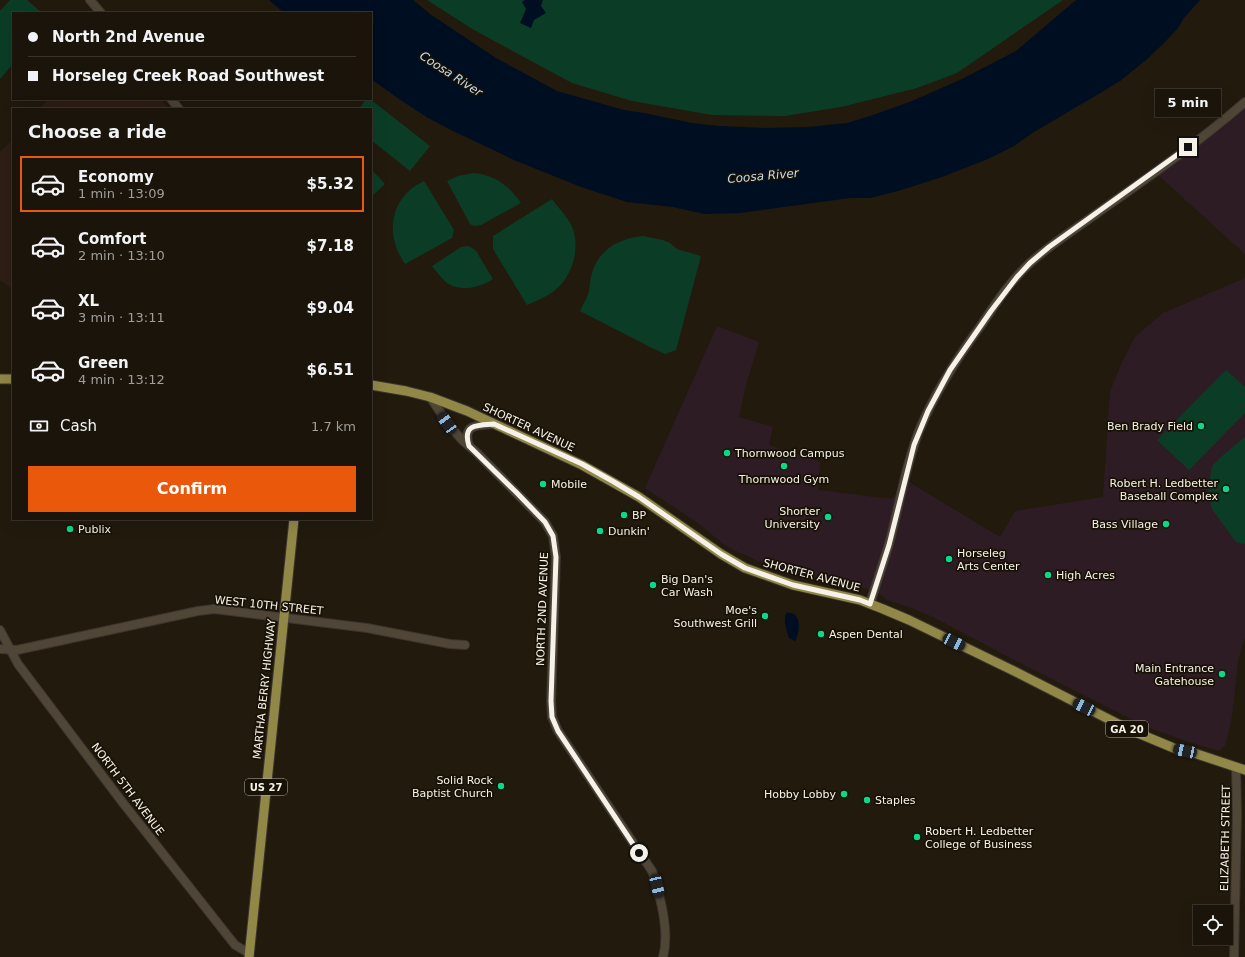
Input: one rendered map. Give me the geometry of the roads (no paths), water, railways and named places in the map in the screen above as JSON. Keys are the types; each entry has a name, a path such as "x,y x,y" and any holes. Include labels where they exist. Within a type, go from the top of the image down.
{"main road":[{"path":"0,379 12,379"},
{"name":"GA 20","path":"372,385 430,397"},
{"name":"SHORTER AVENUE","path":"430,397 467,411 582,464 639,497 721,554 745,568 793,585 860,600 870,604 914,622 1128,729 1176,749 1194,753 1241,768"},
{"name":"MARTHA BERRY HIGHWAY","path":"249,955 294,520"}],"street":[{"path":"90,0 100,12"},
{"path":"172,100 178,108"},
{"path":"870,604 889,545 911,457 919,432 928,411 950,370 991,311 1017,277 1030,263 1049,247 1179,154 1228,117 1245,102"},
{"name":"NORTH 2ND AVENUE","path":"430,397 449,425 462,440 534,510 546,523 553,536 556,557 551,701 553,722 652,871 659,896 667,939 664,957"},
{"path":"469,446 467,437 469,430 472,427 494,424"},
{"name":"WEST 10TH STREET","path":"0,649 17,650 208,609 227,610 367,628 450,644 465,645"},
{"name":"NORTH 5TH AVENUE","path":"0,630 9,650 18,664 123,803 235,945 249,955"},
{"name":"ELIZABETH STREET","path":"1234,957 1237,814 1241,768"}],"water":[{"name":"Coosa River","path":"269,0 413,0 430,14 496,58 557,91 624,110 692,123 764,128 808,127 847,123 912,101 962,79 1016,51 1076,0 1200,0 1164,43 1120,81 1034,132 1014,146 988,159 942,177 870,198 850,198 741,213 704,214 673,207 627,202 581,187 514,160 428,118 372,80 372,12 283,12"},
{"path":"525,0 543,0 541,6 546,13 534,20 531,28 520,23 526,9 522,2"},
{"path":"786,613 791,613 797,618 799,627 795,641 789,638 786,629"}],"place":[{"name":"Ben Brady Field","path":"1201,426"},
{"name":"Thornwood Campus","path":"727,453"},
{"name":"Thornwood Gym","path":"784,466"},
{"name":"Mobile","path":"543,484"},
{"name":"Robert H. Ledbetter Baseball Complex","path":"1226,489"},
{"name":"BP","path":"624,515"},
{"name":"Shorter University","path":"828,517"},
{"name":"Bass Village","path":"1166,524"},
{"name":"Publix","path":"70,529"},
{"name":"Dunkin'","path":"600,531"},
{"name":"Horseleg Arts Center","path":"949,559"},
{"name":"High Acres","path":"1048,575"},
{"name":"Big Dan's Car Wash","path":"653,585"},
{"name":"Moe's Southwest Grill","path":"765,616"},
{"name":"Aspen Dental","path":"821,634"},
{"name":"Main Entrance Gatehouse","path":"1222,674"},
{"name":"Solid Rock Baptist Church","path":"501,786"},
{"name":"Hobby Lobby","path":"844,794"},
{"name":"Staples","path":"867,800"},
{"name":"Robert H. Ledbetter College of Business","path":"917,837"}]}
